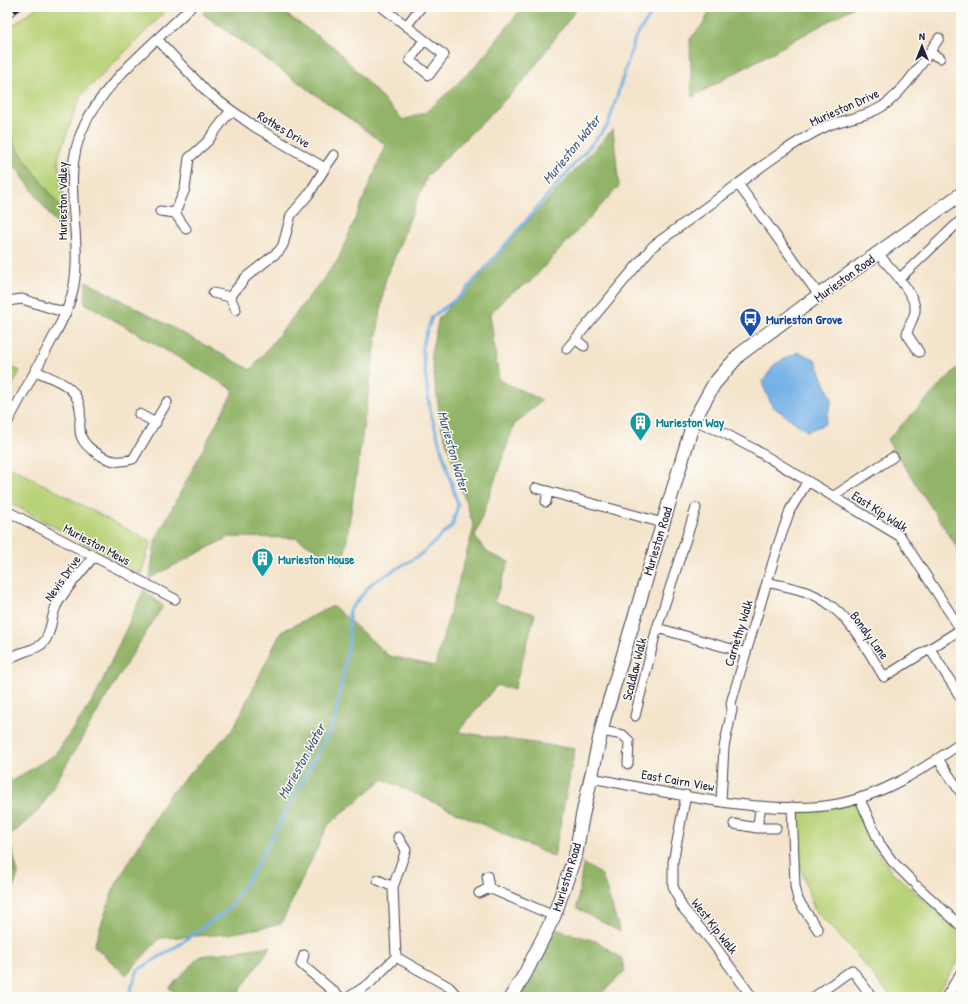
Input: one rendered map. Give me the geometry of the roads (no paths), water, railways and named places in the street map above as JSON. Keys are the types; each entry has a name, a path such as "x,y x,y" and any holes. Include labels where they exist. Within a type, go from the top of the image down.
{"street":[{"name":"Murieston Valley","path":"7,423 66,313 74,284 73,173 75,152 83,129 98,100 118,78 191,7"},
{"path":"382,7 407,25 424,40"},
{"path":"407,25 421,7"},
{"name":"Murieston Drive","path":"567,349 653,246 785,150 827,127 864,115 882,106 896,96 939,38"},
{"name":"Rothes Drive","path":"158,40 208,93 266,134 325,168"},
{"path":"929,53 940,58"},
{"path":"174,213 185,189 189,158 207,142 231,110"},
{"path":"230,297 246,277 279,252 283,245 291,215 308,194 334,155"},
{"path":"738,184 819,295"},
{"name":"Murieston Road","path":"511,997 525,974 554,916 576,853 582,818 602,731 663,523 694,420 714,384 740,355 819,295 961,194"},
{"path":"160,211 174,213 186,229"},
{"path":"899,279 961,220"},
{"path":"878,254 907,290 915,309 907,334 919,352"},
{"path":"213,293 230,297"},
{"path":"230,297 236,310"},
{"path":"7,301 22,299 66,313"},
{"path":"576,339 584,346"},
{"path":"36,371 67,387 75,395 79,408 80,436 86,447 107,460 120,463 133,459 156,423 167,402"},
{"path":"139,414 156,423"},
{"name":"East Kip Walk","path":"694,420 724,432 901,537 961,630 884,677"},
{"name":"East Kip Walk","path":"834,496 893,457"},
{"name":"Carnethy Walk","path":"721,800 724,747 732,710 731,703 790,510 808,481"},
{"path":"536,488 663,523"},
{"path":"546,502 548,491"},
{"name":"Scaldlaw Walk","path":"635,716 658,628 696,508"},
{"name":"Murieston Mews","path":"7,511 174,599"},
{"name":"Nevis Drive","path":"7,662 11,657 42,643 48,635 55,608 93,557"},
{"name":"Bonaly Lane","path":"767,582 799,590 825,601 846,621 884,677"},
{"name":"Scaldlaw Walk","path":"658,628 746,653"},
{"path":"930,649 961,698"},
{"path":"602,731 623,735 629,741 628,764"},
{"name":"East Cairn View","path":"591,778 686,795 760,806 792,808 826,806 859,797 902,780 938,759 961,743"},
{"path":"938,759 961,793"},
{"name":"West Kip Walk","path":"686,795 673,862 674,886 682,907 712,942 752,997"},
{"path":"859,797 880,844 892,861 914,884 961,926"},
{"path":"757,828 760,806"},
{"path":"792,808 795,886 798,900 818,930"},
{"path":"734,824 757,828 776,828"},
{"path":"349,997 370,983 396,957 393,887 410,848 398,837"},
{"path":"487,876 489,888"},
{"path":"378,880 393,887"},
{"path":"479,893 489,888 554,916"},
{"path":"396,957 449,988 458,997"},
{"path":"301,963 340,997"},
{"path":"814,997 852,970 872,997"},
{"path":"950,996 961,974"}],"water":[{"path":"798,352 815,359 832,400 825,424 807,431 772,406 762,383 775,364"}],"waterway":[{"name":"Murieston Water","path":"128,997 138,970 174,948 229,909 254,870 334,723 349,643 349,611 372,583 420,555 452,526 458,505 430,411 422,346 432,317 463,294 608,125 635,38 656,7"}],"railway":[{"path":"7,17 21,7"}],"place":[{"name":"Murieston Grove","path":"750,338"},
{"name":"Murieston Way","path":"641,442"},
{"name":"Murieston House","path":"263,578"}]}
